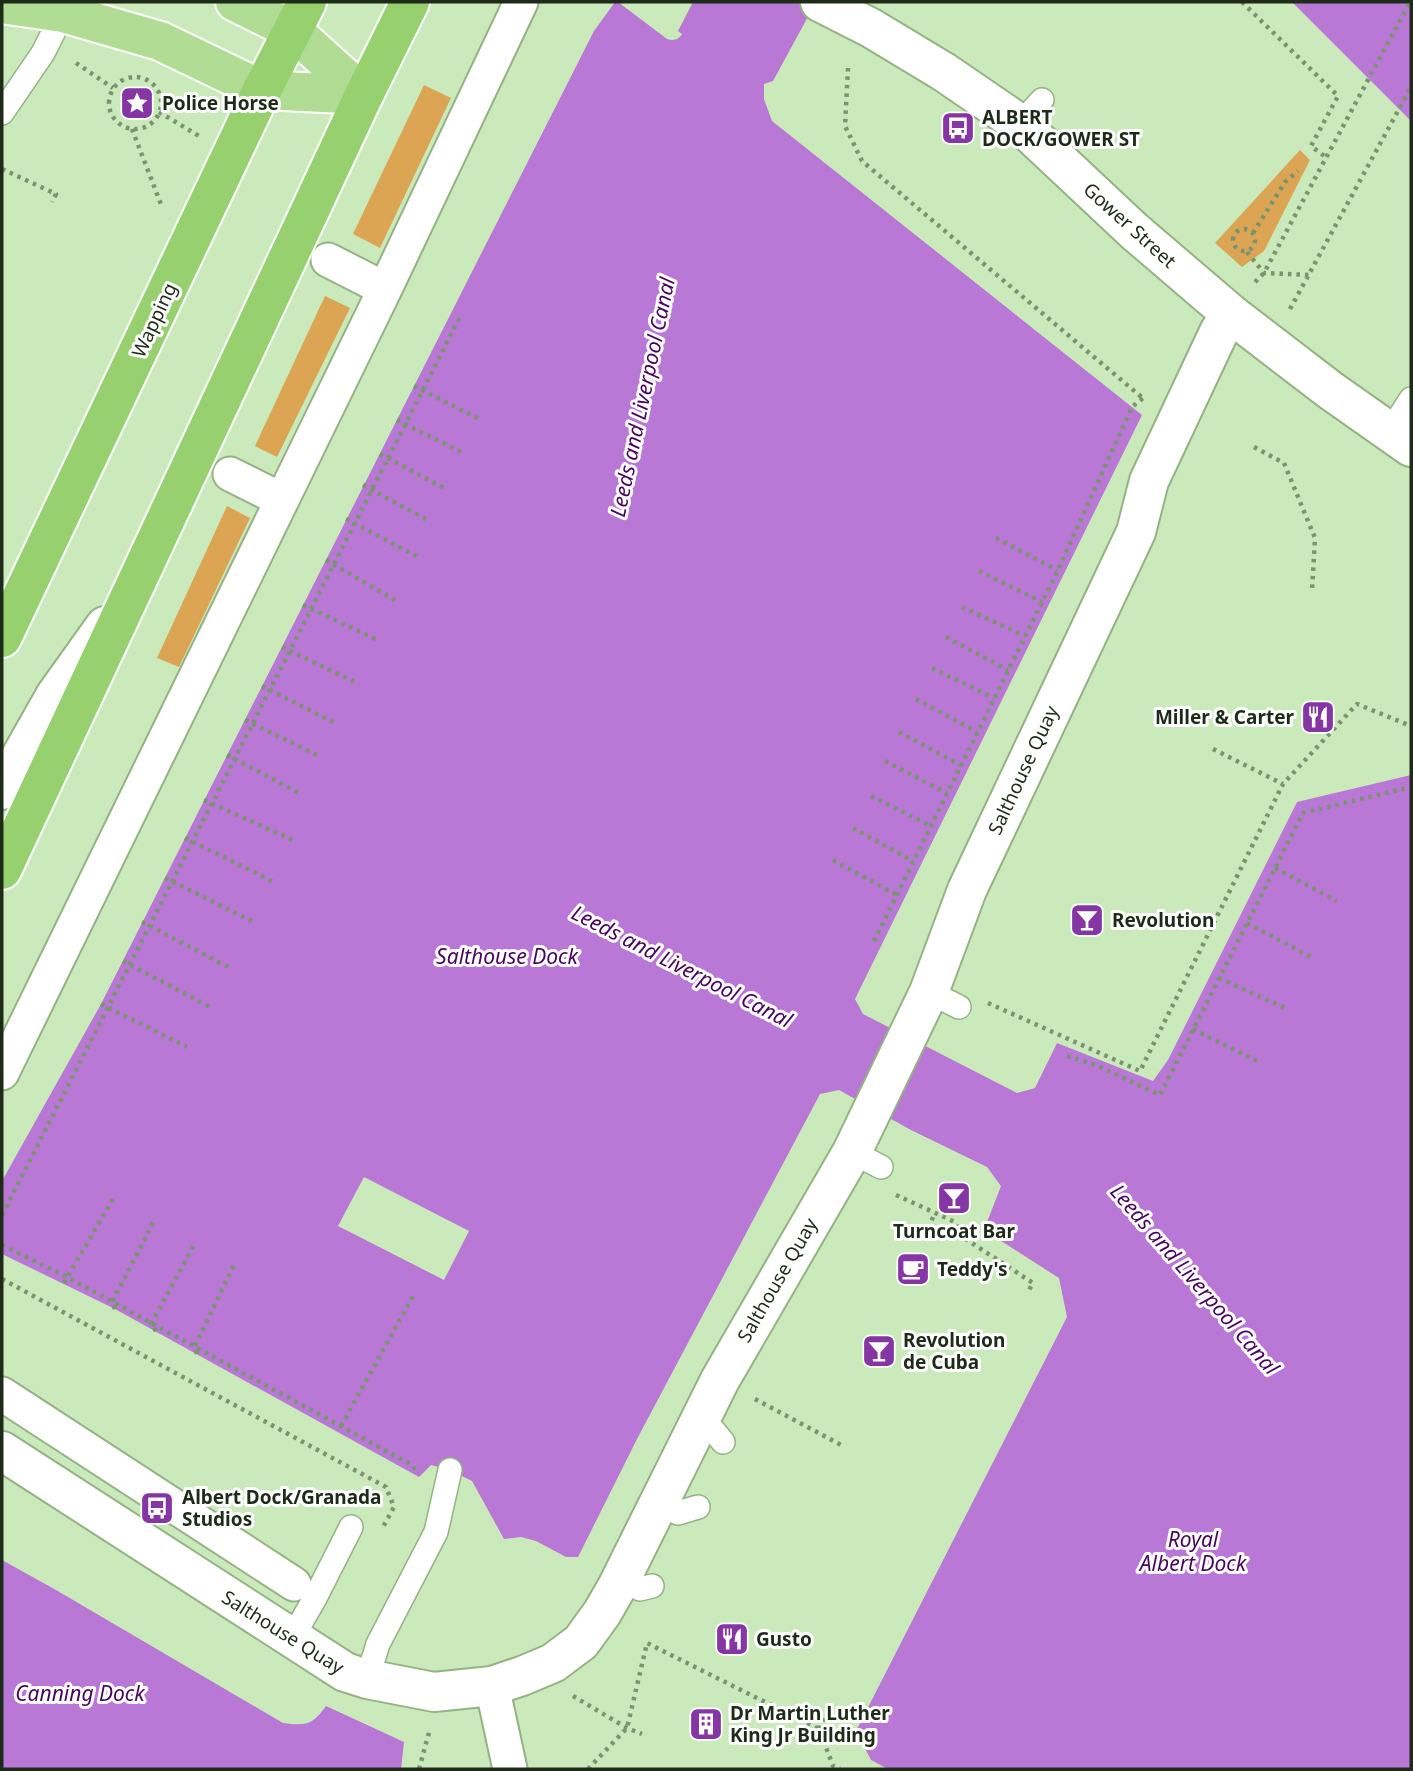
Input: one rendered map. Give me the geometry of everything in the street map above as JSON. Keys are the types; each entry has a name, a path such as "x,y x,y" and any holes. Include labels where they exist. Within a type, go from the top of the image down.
{"highway":[{"path":"2,870 410,2"},
{"name":"Wapping","path":"2,638 299,16"}],"main road":[{"path":"235,2 299,16 364,95"},
{"path":"2,4 64,13 160,41 262,90 364,95"}],"street":[{"path":"2,1073 385,289 521,2"},
{"name":"Gower Street","path":"832,8 944,72 1031,112 1129,226 1241,300 1330,390 1400,440"},
{"path":"328,260 385,289"},
{"name":"Salthouse Quay","path":"2,1451 345,1672 434,1692 492,1686 553,1662 581,1642 602,1613 637,1582 679,1513 711,1433 741,1340 866,1148 946,1004 967,890 1136,532 1149,481 1219,332 1241,300"},
{"path":"230,474 282,500"},
{"path":"2,790 55,696 137,581"},
{"path":"2,1394 294,1584"},
{"path":"492,1686 510,1769"}],"lane":[{"path":"2,113 43,52 64,13"},
{"path":"1400,440 1411,399"},
{"path":"367,1679 378,1644 436,1532 450,1470"},
{"path":"292,1638 351,1528"}],"path":[{"path":"1242,2 1338,96 1311,146 1327,158"},
{"path":"1241,300 1264,273 1410,2"},
{"path":"76,63 113,88"},
{"path":"848,68 845,126 862,161 1143,398 1132,407 1058,570 874,941"},
{"path":"130,77 141,77 148,80 158,92 159,112 153,122 143,128 132,129 122,126 114,119 109,109 109,98 113,88 121,81 130,77"},
{"path":"1286,316 1411,87"},
{"path":"159,112 200,136"},
{"path":"132,129 163,209"},
{"path":"2,169 56,194 52,202"},
{"path":"1253,233 1285,182 1298,171"},
{"path":"1247,252 1255,244 1256,238 1248,229 1242,229 1234,236 1236,248 1247,252 1264,273 1309,275"},
{"path":"2,1214 460,317"},
{"path":"414,386 479,419"},
{"path":"397,420 460,452"},
{"path":"1254,447 1284,463 1315,538 1312,591"},
{"path":"380,454 444,488"},
{"path":"363,485 427,520"},
{"path":"346,519 420,558"},
{"path":"996,538 1058,570"},
{"path":"326,561 398,602"},
{"path":"979,571 1042,603"},
{"path":"303,604 377,640"},
{"path":"962,607 1025,636"},
{"path":"946,637 1009,670"},
{"path":"282,647 359,684"},
{"path":"932,668 995,698"},
{"path":"262,686 335,723"},
{"path":"916,699 977,732"},
{"path":"946,1004 1140,1070 1283,784 1357,704 1411,726"},
{"path":"244,720 317,755"},
{"path":"900,732 961,765"},
{"path":"1213,749 1283,784"},
{"path":"227,755 299,793"},
{"path":"886,761 947,793"},
{"path":"1067,1056 1098,1066 1160,1095 1303,813 1411,787"},
{"path":"872,796 931,826"},
{"path":"204,800 295,841"},
{"path":"853,828 914,861"},
{"path":"185,838 274,882"},
{"path":"833,860 897,895"},
{"path":"1275,868 1337,901"},
{"path":"165,878 254,922"},
{"path":"142,922 230,968"},
{"path":"1247,923 1311,957"},
{"path":"122,961 212,1008"},
{"path":"1219,978 1284,1008"},
{"path":"101,1004 187,1048"},
{"path":"1193,1029 1259,1062"},
{"path":"885,1191 955,1222 961,1236 1033,1283 1029,1290"},
{"path":"64,1283 113,1199"},
{"path":"928,1228 935,1213"},
{"path":"112,1302 154,1221"},
{"path":"151,1324 195,1243"},
{"path":"2,1245 69,1278 412,1465 419,1477"},
{"path":"197,1354 195,1346 234,1265"},
{"path":"2,1279 386,1487 394,1507 382,1530"},
{"path":"341,1426 413,1296"},
{"path":"112,1302 115,1309"},
{"path":"151,1324 156,1331"},
{"path":"748,1395 843,1446"},
{"path":"587,1769 627,1728 647,1643 819,1729 833,1766 839,1769"},
{"path":"573,1696 642,1734"},
{"path":"819,1729 824,1718"},
{"path":"419,1769 430,1728"}],"shaded area":[{"path":"424,85 451,98 380,248 353,234"},
{"path":"1300,150 1310,160 1264,251 1242,267 1215,243"},
{"path":"325,296 350,308 277,457 255,446"},
{"path":"227,506 250,518 179,667 157,658"}],"water":[{"name":"Salthouse Dock","path":"615,2 672,40 682,34 678,31 693,2 816,2 773,81 764,84 764,99 772,121 1142,415 855,999 863,1014 1017,1093 1035,1088 1057,1043 1153,1081 1168,1060 1297,802 1411,775 1411,1769 888,1769 871,1760 856,1731 1067,1317 1059,1278 984,1230 1001,1186 987,1167 911,1130 839,1090 820,1094 637,1439 578,1557 566,1557 536,1541 521,1537 504,1539 472,1481 450,1470 431,1465 419,1477 115,1309 2,1254 2,1181 101,1004 594,31"},
{"path":"1292,2 1411,2 1411,121"},
{"name":"Canning Dock","path":"2,1560 283,1723 308,1723 326,1706 404,1742 401,1769 2,1769"}],"pier":[{"path":"364,1177 469,1231 444,1280 338,1226"}],"place":[{"name":"Police Horse","path":"137,103"},
{"name":"ALBERT DOCK/GOWER ST","path":"958,128"},
{"name":"Miller & Carter","path":"1318,717"},
{"name":"Revolution","path":"1087,920"},
{"name":"Turncoat Bar","path":"954,1198"},
{"name":"Teddy's","path":"913,1269"},
{"name":"Revolution de Cuba","path":"879,1351"},
{"name":"Albert Dock/Granada Studios","path":"157,1508"},
{"name":"Gusto","path":"732,1639"},
{"name":"Dr Martin Luther King Jr Building","path":"706,1724"}],"water label":[{"name":"Leeds and Liverpool Canal","path":"642,397"},
{"name":"Leeds and Liverpool Canal","path":"682,966"},
{"name":"Leeds and Liverpool Canal","path":"1195,1279"},
{"name":"Royal Albert Dock","path":"1193,1551"}]}
